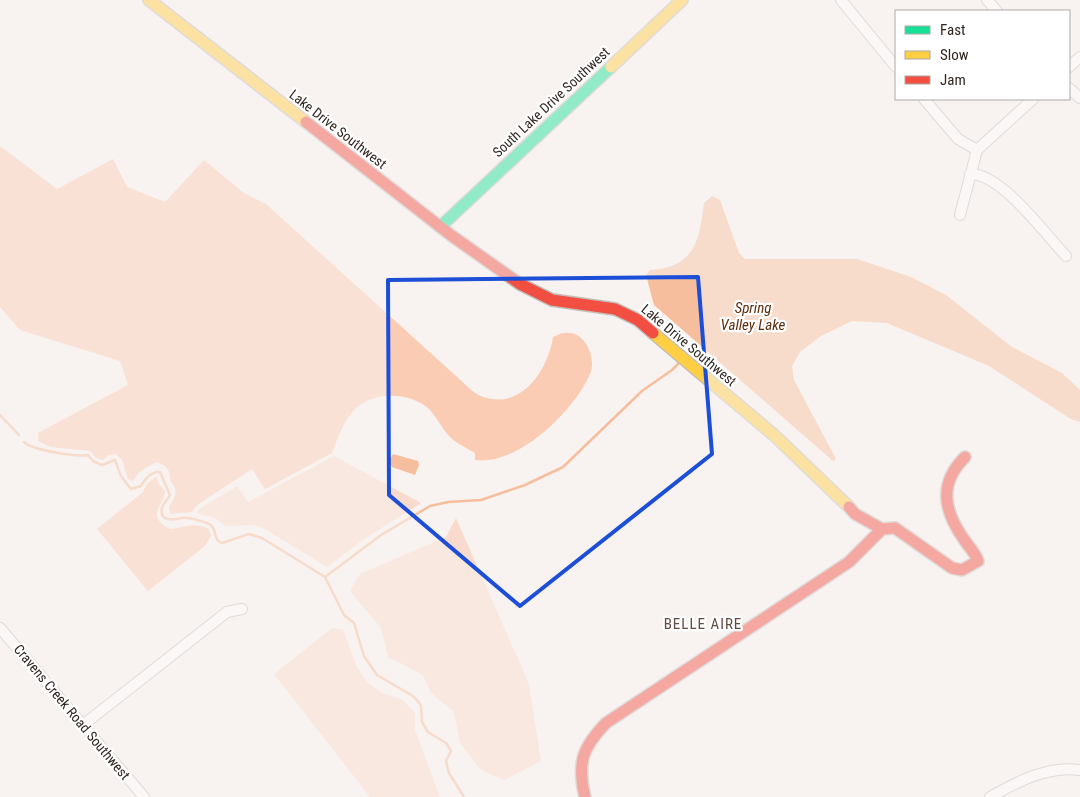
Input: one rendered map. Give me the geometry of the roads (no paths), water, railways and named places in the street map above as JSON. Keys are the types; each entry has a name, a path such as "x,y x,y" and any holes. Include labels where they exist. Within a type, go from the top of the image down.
{"street":[{"name":"Lake Drive Southwest","path":"149,0 440,227 520,284 544,297 566,304 615,309 638,320 781,442 855,514 882,529 888,526 895,528 957,570 967,568 978,561 973,550 957,527 948,505 946,492 950,475 965,457"},
{"name":"South Lake Drive Southwest","path":"440,227 682,0"},
{"path":"840,0 895,66"},
{"path":"988,0 997,10"},
{"path":"1070,66 1080,57"},
{"path":"1070,89 1080,98"},
{"path":"925,100 958,139 977,150"},
{"path":"960,215 977,150 1032,100"},
{"path":"970,174 982,175 1003,188 1066,256"},
{"path":"585,797 581,782 582,757 591,737 606,723 849,562 882,529"},
{"path":"83,726 227,612 242,609"},
{"name":"Cravens Creek Road Southwest","path":"0,628 144,797"},
{"path":"990,797 1033,776 1062,769 1080,770"}],"water":[{"name":"Spring Valley Lake","path":"712,196 720,200 739,253 745,259 857,259 911,277 946,295 1012,347 1062,373 1080,390 1080,422 1071,419 989,366 887,323 852,321 821,336 800,352 792,366 794,380 836,459 833,461 654,305 646,275 650,270 677,264 686,258 697,241 704,203"},
{"path":"393,454 418,461 419,465 415,475 392,467 389,461"}],"waterway":[{"path":"687,354 697,341"},
{"path":"325,577 381,535 430,506 448,502 481,500 525,485 563,467 642,391 672,370 680,362"},
{"path":"0,415 19,435"},
{"path":"24,442 36,448 54,452 88,455 93,461 102,465 115,460 121,476 131,489 141,486 151,474 160,472 170,495 162,508 165,518 189,518 206,523 212,526 218,541 222,543 249,534 262,538 325,577 344,615 354,623 364,656 377,675 413,696 421,705 422,722 428,732 446,743 451,751 446,761 449,773 464,797"}],"district":[{"name":"BELLE AIRE","path":"703,624"}]}
